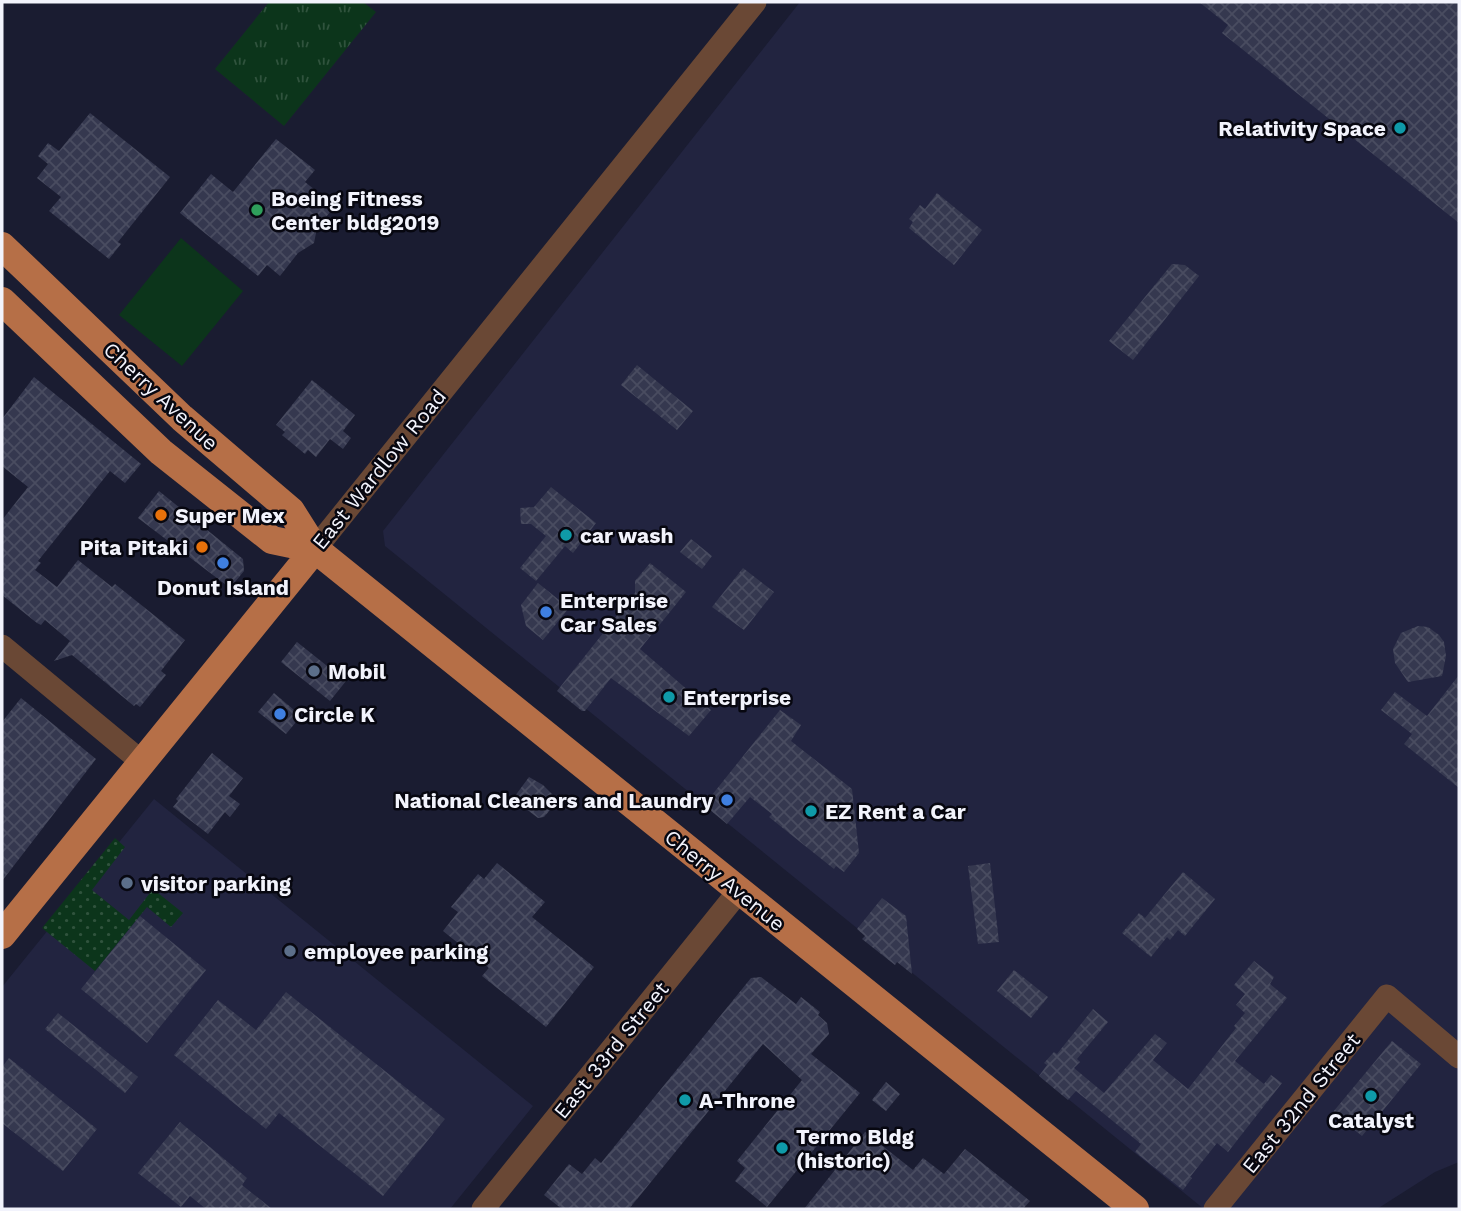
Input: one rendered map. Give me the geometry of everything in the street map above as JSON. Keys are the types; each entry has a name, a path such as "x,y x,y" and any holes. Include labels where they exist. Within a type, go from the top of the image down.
{"main road":[{"name":"Cherry Avenue","path":"2,246 182,418 291,512 314,550 1135,1209"},
{"name":"Cherry Avenue","path":"2,301 161,452 219,499 272,540 314,550"},
{"name":"East Wardlow Road","path":"2,935 314,550"}],"street":[{"name":"East Wardlow Road","path":"314,550 755,2"},
{"path":"2,646 142,762"},
{"name":"East 33rd Street","path":"483,1209 739,891"},
{"name":"East 32nd Street","path":"1215,1209 1387,996 1459,1057"}],"shaded area":[{"path":"800,2 1459,2 1459,1162 1435,1172 1377,1209 1204,1209 385,546 383,531"},
{"path":"154,799 533,1106 450,1209 2,1209 2,987"}],"green space":[{"path":"269,2 363,2 376,12 284,126 215,69"},
{"path":"181,238 243,291 182,366 119,315"},
{"path":"115,838 125,847 92,890 129,920 153,889 183,913 171,927 147,907 95,971 42,928"}],"building":[{"name":"Relativity Space","path":"1199,2 1459,2 1459,223 1222,33 1228,25"},
{"path":"90,113 170,177 118,242 121,244 109,259 49,211 61,197 37,178 48,164 38,156 48,143 59,151"},
{"name":"Boeing Fitness Center bldg2019","path":"276,139 315,170 305,182 335,206 317,228 314,243 298,253 280,276 267,265 258,276 180,213 211,174 233,192"},
{"path":"937,193 982,230 954,265 909,228 913,222 909,219 920,205 925,209"},
{"path":"1172,264 1185,265 1199,276 1133,360 1109,341"},
{"path":"637,365 693,411 677,430 621,385"},
{"path":"34,377 141,464 125,483 110,471 38,561 41,563 35,570 57,587 78,560 112,587 115,584 185,640 161,671 166,675 140,707 136,704 134,706 72,655 54,661 70,641 45,620 41,625 37,623 2,595 2,520 28,487 2,466 2,419"},
{"path":"312,380 355,415 343,431 351,438 343,449 330,439 316,457 308,450 305,454 282,435 285,432 276,425"},
{"name":"car wash","path":"551,487 596,523 573,553 565,546 536,581 520,568 546,536 531,524 521,524 520,508 534,507"},
{"path":"159,491 243,559 244,571 230,588 138,518"},
{"path":"691,539 712,556 702,569 680,552"},
{"path":"650,563 686,592 640,649 711,710 689,736 611,678 585,711 557,691 635,593 635,581"},
{"path":"743,568 774,592 744,630 712,607"},
{"name":"Enterprise Car Sales","path":"538,583 569,608 543,640 526,626 521,605"},
{"path":"1418,626 1428,627 1439,635 1444,642 1446,656 1442,676 1408,682 1395,663 1393,649 1401,633"},
{"path":"297,642 346,681 330,701 281,662"},
{"path":"1459,675 1459,788 1404,744 1412,734 1381,710 1395,692 1427,716"},
{"name":"Circle K","path":"274,693 301,716 286,734 258,712"},
{"path":"21,698 96,759 2,881 2,722"},
{"path":"780,710 801,725 791,741 852,789 859,853 844,872 836,866 834,869 769,817 772,814 750,797 727,824 704,805"},
{"path":"212,753 243,778 229,796 240,804 230,817 225,812 208,834 173,807 178,801 176,799"},
{"path":"529,777 543,785 556,798 556,803 544,817 538,818 517,802 519,799 515,796"},
{"path":"497,863 545,902 532,917 594,967 546,1027 482,976 489,968 443,931 458,912 451,907 478,874 484,879"},
{"path":"990,863 999,942 978,944 968,866"},
{"path":"1183,872 1215,899 1185,936 1178,930 1170,940 1167,937 1151,957 1122,933 1139,913 1145,918"},
{"path":"882,898 906,916 912,974 897,962 895,965 862,939 865,936 857,929"},
{"path":"140,916 206,970 147,1043 81,989"},
{"path":"1254,961 1274,977 1270,984 1287,998 1235,1061 1264,1084 1271,1075 1282,1083 1228,1152 1217,1143 1183,1190 1135,1152 1141,1144 1076,1091 1068,1100 1039,1076 1047,1065 1044,1063 1054,1052 1057,1054 1093,1009 1108,1022 1077,1059 1080,1062 1074,1068 1104,1093 1155,1034 1167,1043 1153,1060 1188,1089 1245,1013 1236,1005 1245,994 1234,985"},
{"path":"1014,970 1048,997 1031,1018 997,991"},
{"path":"761,977 796,1004 801,997 820,1012 818,1015 827,1023 829,1034 811,1054 860,1093 767,1207 735,1181 745,1168 737,1161 802,1080 763,1044 629,1209 562,1209 544,1195 569,1164 582,1174 595,1158 601,1163 751,978"},
{"path":"286,992 445,1119 383,1196 279,1113 266,1129 174,1055 218,1000 256,1030"},
{"path":"58,1013 138,1077 125,1093 45,1029"},
{"name":"Catalyst","path":"1392,1041 1421,1064 1362,1136 1333,1112"},
{"path":"9,1058 97,1129 63,1171 2,1123 2,1067"},
{"path":"886,1082 900,1094 886,1111 872,1100"},
{"path":"180,1122 247,1178 242,1185 272,1209 206,1209 190,1196 181,1207 138,1173"},
{"path":"865,1132 913,1170 923,1158 944,1174 965,1149 1030,1201 1023,1209 804,1209"}],"place":[{"name":"Relativity Space","path":"1400,128"},
{"name":"Boeing Fitness Center bldg2019","path":"257,210"},
{"name":"Super Mex","path":"161,515"},
{"name":"car wash","path":"566,535"},
{"name":"Pita Pitaki","path":"202,547"},
{"name":"Donut Island","path":"223,563"},
{"name":"Enterprise Car Sales","path":"546,612"},
{"name":"Mobil","path":"314,671"},
{"name":"Enterprise","path":"669,697"},
{"name":"Circle K","path":"280,714"},
{"name":"National Cleaners and Laundry","path":"727,800"},
{"name":"EZ Rent a Car","path":"811,811"},
{"name":"visitor parking","path":"127,883"},
{"name":"employee parking","path":"290,951"},
{"name":"Catalyst","path":"1371,1096"},
{"name":"A-Throne","path":"685,1100"},
{"name":"Termo Bldg (historic)","path":"782,1148"}]}
